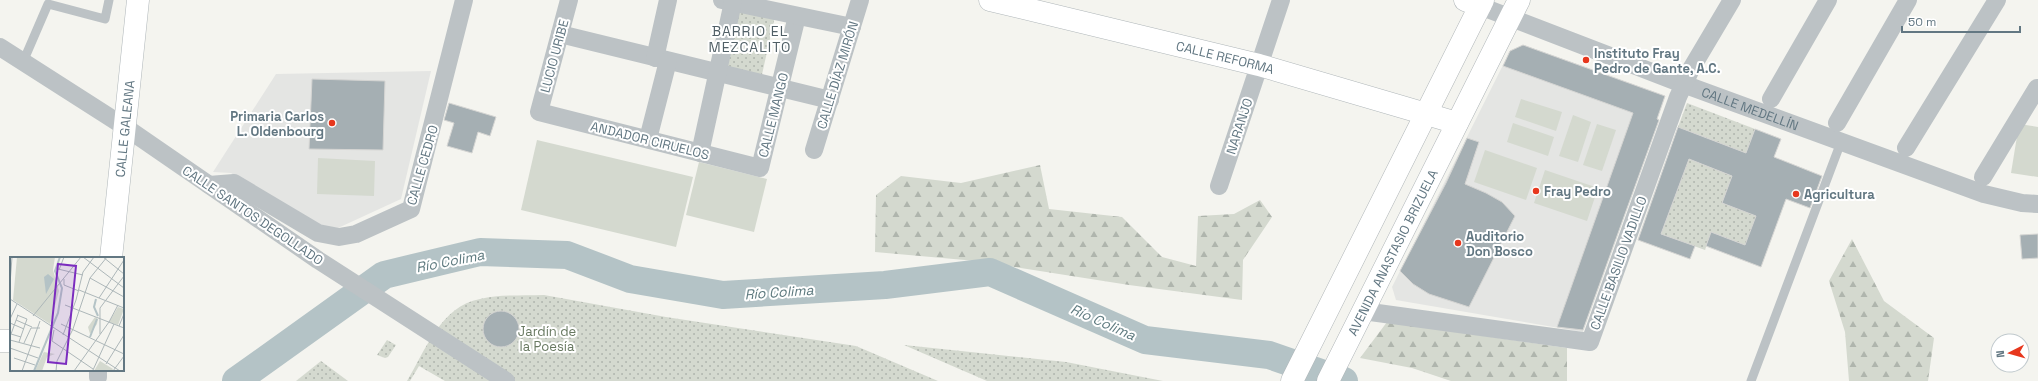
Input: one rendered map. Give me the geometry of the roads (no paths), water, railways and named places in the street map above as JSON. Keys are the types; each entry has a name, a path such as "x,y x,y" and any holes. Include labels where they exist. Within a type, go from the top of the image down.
{"main road":[{"name":"CALLE GALEANA","path":"111,257 138,0"},
{"name":"CALLE REFORMA","path":"990,0 1259,66 1457,124"},
{"path":"1292,381 1426,114 1476,2"},
{"name":"AVENIDA ANASTASIO BRIZUELA","path":"1328,381 1515,9"}],"street":[{"name":"CALLE CEDRO","path":"209,185 234,183 318,233 339,237 356,234 411,210 464,0"},
{"name":"LUCIO URIBE","path":"539,112 569,0"},
{"path":"648,139 662,59 668,0"},
{"name":"CALLE DÍAZ MIRÓN","path":"814,150 860,0"},
{"name":"NARANJO","path":"1219,186 1280,0"},
{"name":"CALLE BASILIO VADILLO","path":"1360,318 1590,342 1684,84 1732,0"},
{"path":"1771,99 1828,0"},
{"path":"1837,123 1908,0"},
{"path":"1906,148 1997,0"},
{"path":"700,153 717,72 736,2 852,27"},
{"name":"CALLE MEDELLÍN","path":"1476,2 1515,9 1684,84 1984,194 2022,203 2038,204"},
{"name":"CALLE MANGO","path":"760,168 797,16"},
{"path":"560,34 830,100"},
{"name":"CALLE SANTOS DEGOLLADO","path":"0,48 125,127 318,260 506,381"},
{"path":"1983,177 2037,88"},
{"name":"ANDADOR CIRUELOS","path":"539,112 760,168"}],"lane":[{"path":"23,62 48,4 105,19 109,0"},
{"path":"1751,381 1841,142"}],"waterway":[{"name":"Río Colima","path":"236,381 384,275 480,252 567,255 630,279 723,295 885,285 990,272 1145,340 1269,355 1344,381"}],"place":[{"name":"Instituto Fray Pedro de Gante, A.C.","path":"1586,60"},
{"name":"Primaria Carlos L. Oldenbourg","path":"332,123"},
{"name":"Fray Pedro","path":"1536,191"},
{"name":"Agricultura","path":"1796,194"},
{"name":"Auditorio Don Bosco","path":"1458,243"}],"district":[{"name":"BARRIO EL MEZCALITO","path":"750,40"}],"park label":[{"name":"Jardín de la Poesía","path":"547,338"}]}
